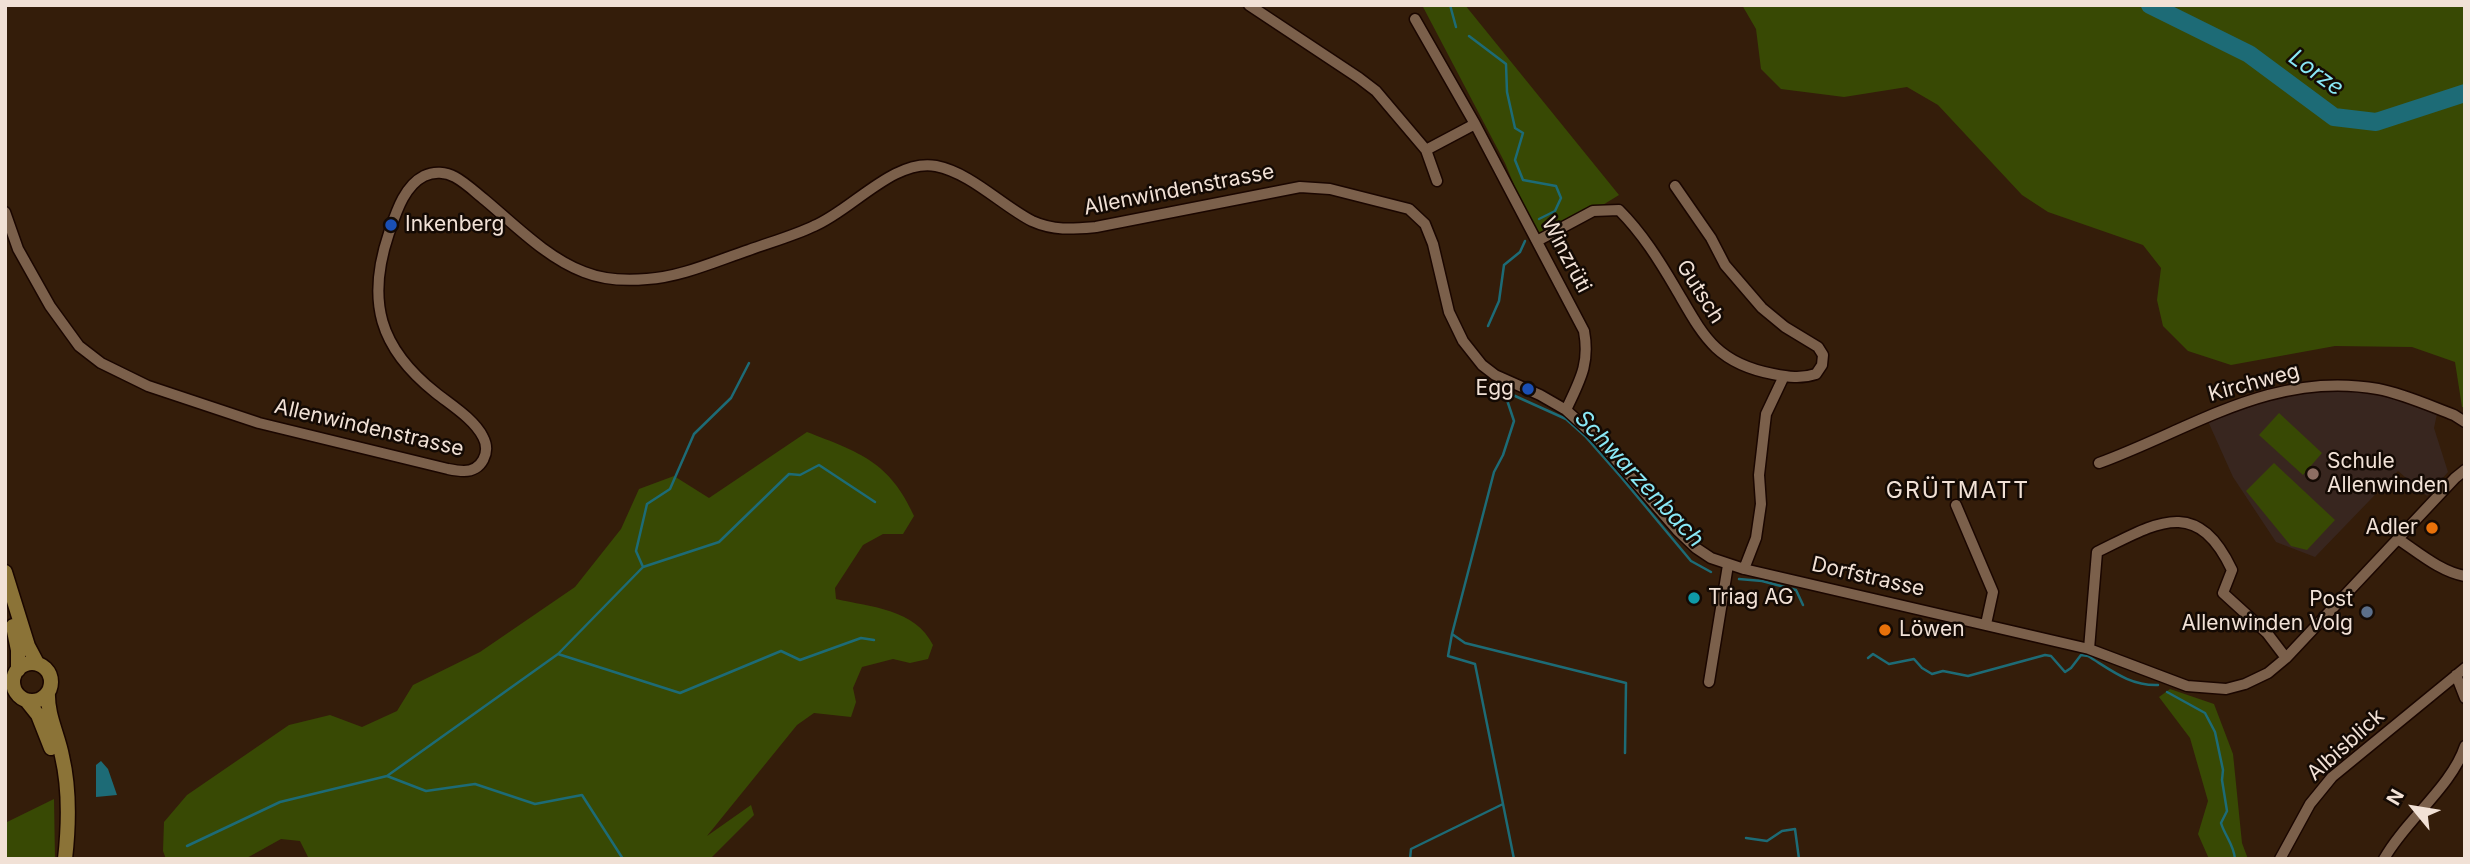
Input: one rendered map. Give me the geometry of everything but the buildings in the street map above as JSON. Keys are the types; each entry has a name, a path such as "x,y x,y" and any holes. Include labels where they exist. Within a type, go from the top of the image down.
{"main road":[{"path":"5,572 28,646 37,663 51,676 51,688 39,700 17,697"},
{"path":"5,598 18,650 12,676 13,685 17,697 38,715 56,765 63,814 64,859"},
{"path":"12,676 26,664 37,663"},
{"path":"48,693 48,708 61,751 68,791 68,835 64,859"}],"street":[{"path":"1249,5 1376,91 1426,150 1437,181"},
{"name":"Winzrüti","path":"1415,19 1475,124 1584,331 1588,350 1583,376 1566,410"},
{"path":"1426,150 1475,124"},
{"name":"Allenwindenstrasse","path":"5,212 18,249 50,306 79,346 101,363 148,386 259,423 448,469 466,471 476,467 484,459 484,438 430,388 396,351 378,310 377,285 381,259 395,216 412,185 430,173 450,175 465,183 561,260 583,272 624,280 660,278 689,270 815,226 901,171 923,164 951,171 1032,221 1046,227 1066,230 1096,227 1287,188 1312,187 1346,193"},
{"name":"Gutsch","path":"1537,241 1593,211 1619,209 1638,229 1696,325 1713,346 1734,361 1762,372 1805,377 1816,374 1822,365 1823,355 1818,347 1785,327 1762,308 1725,265 1711,238 1675,186"},
{"name":"Dorfstrasse","path":"1346,193 1409,209 1418,215 1433,244 1449,312 1468,349 1495,375 1566,410 1597,438 1703,554 1744,569 2090,649 2187,686 2226,689 2268,673 2286,659 2465,470"},
{"path":"1744,569 1756,538 1761,504 1759,475 1766,414 1784,376"},
{"name":"Kirchweg","path":"2099,463 2138,449 2234,404 2320,386 2380,389 2454,415 2465,422"},
{"path":"1956,505 1993,592 1986,624"},
{"path":"2090,649 2097,552 2147,528 2165,522 2182,521 2193,524 2221,547 2232,570 2223,593 2267,633 2286,659"},
{"path":"2399,539 2455,575 2465,576"},
{"path":"1709,682 1728,565"},
{"name":"Albisblick","path":"2461,671 2465,698"},
{"name":"Albisblick","path":"2280,859 2310,804 2332,777 2461,671"},
{"path":"2384,859 2401,833 2451,772 2465,746"}],"shaded area":[{"name":"Schule Allenwinden","path":"2318,389 2380,393 2437,414 2434,428 2448,472 2427,496 2398,471 2315,557 2276,542 2233,477 2207,419 2241,406"}],"green space":[{"path":"1422,5 1465,5 1619,195 1537,241 1505,163"},
{"path":"1742,5 2465,5 2465,408 2462,407 2455,362 2412,347 2335,346 2231,365 2188,351 2163,326 2157,300 2161,268 2143,245 2048,212 2022,195 1938,105 1907,87 1844,97 1781,89 1761,69 1756,29"},
{"path":"2279,413 2322,453 2303,475 2259,435"},
{"path":"807,432 871,461 894,483 914,516 903,534 883,534 863,545 835,588 836,599 891,611 904,617 925,633 933,645 928,659 910,663 893,659 862,667 853,688 856,702 851,717 814,713 797,725 707,836 751,805 754,815 710,859 309,859 300,841 281,839 245,859 166,859 163,851 164,822 187,795 289,725 330,715 362,727 397,711 413,685 480,652 575,587 621,529 639,489 674,476 709,498"},
{"path":"2274,463 2335,520 2307,550 2291,546 2246,491"},
{"path":"2170,689 2214,704 2233,754 2242,843 2248,859 2209,859 2198,834 2208,801 2190,738 2159,697"},
{"path":"54,799 55,859 5,859 5,823"}],"water":[{"path":"101,761 108,769 117,795 96,797 96,765"}],"waterway":[{"name":"Schwarzenbach","path":"1450,5 1456,27"},
{"name":"Lorze","path":"2150,5 2249,54 2334,117 2376,122 2465,93"},
{"name":"Schwarzenbach","path":"1469,36 1506,64 1507,92 1515,128 1523,133 1515,160 1523,180 1556,186 1561,198 1555,211 1539,219"},
{"name":"Schwarzenbach","path":"1488,326 1499,301 1504,265 1520,252 1525,241"},
{"path":"643,567 636,551 647,504 670,489 694,434 731,398 749,363"},
{"path":"1504,391 1514,421 1503,455 1494,472 1448,656 1475,664 1514,859"},
{"name":"Schwarzenbach","path":"1504,391 1566,419 1585,436 1691,561 1711,572"},
{"path":"558,654 643,567 719,542 789,474 800,475 819,465 875,502"},
{"name":"Schwarzenbach","path":"1739,579 1762,581 1796,590 1803,605"},
{"path":"1452,634 1465,643 1626,683 1625,753"},
{"path":"187,846 280,802 387,776 558,654 680,693 781,651 800,660 861,638 874,640"},
{"name":"Schwarzenbach","path":"1868,658 1873,654 1889,664 1914,659 1932,674 1943,671 1968,676 2045,655 2051,656 2065,672 2081,655 2088,656 2130,680 2158,685"},
{"name":"Schwarzenbach","path":"2167,692 2205,713 2215,732 2223,770 2227,811 2221,823 2235,859"},
{"path":"387,776 426,791 475,784 535,804 582,795 623,859"},
{"path":"1410,859 1411,849 1503,804"},
{"path":"1746,838 1767,841 1782,831 1795,829 1799,859"}],"place":[{"name":"Inkenberg","path":"391,225"},
{"name":"Egg","path":"1528,389"},
{"name":"Schule Allenwinden","path":"2313,474"},
{"name":"Adler","path":"2432,528"},
{"name":"Triag AG","path":"1694,598"},
{"name":"Post Allenwinden Volg","path":"2367,612"},
{"name":"Löwen","path":"1885,630"}],"district":[{"name":"GRÜTMATT","path":"1958,491"}]}
